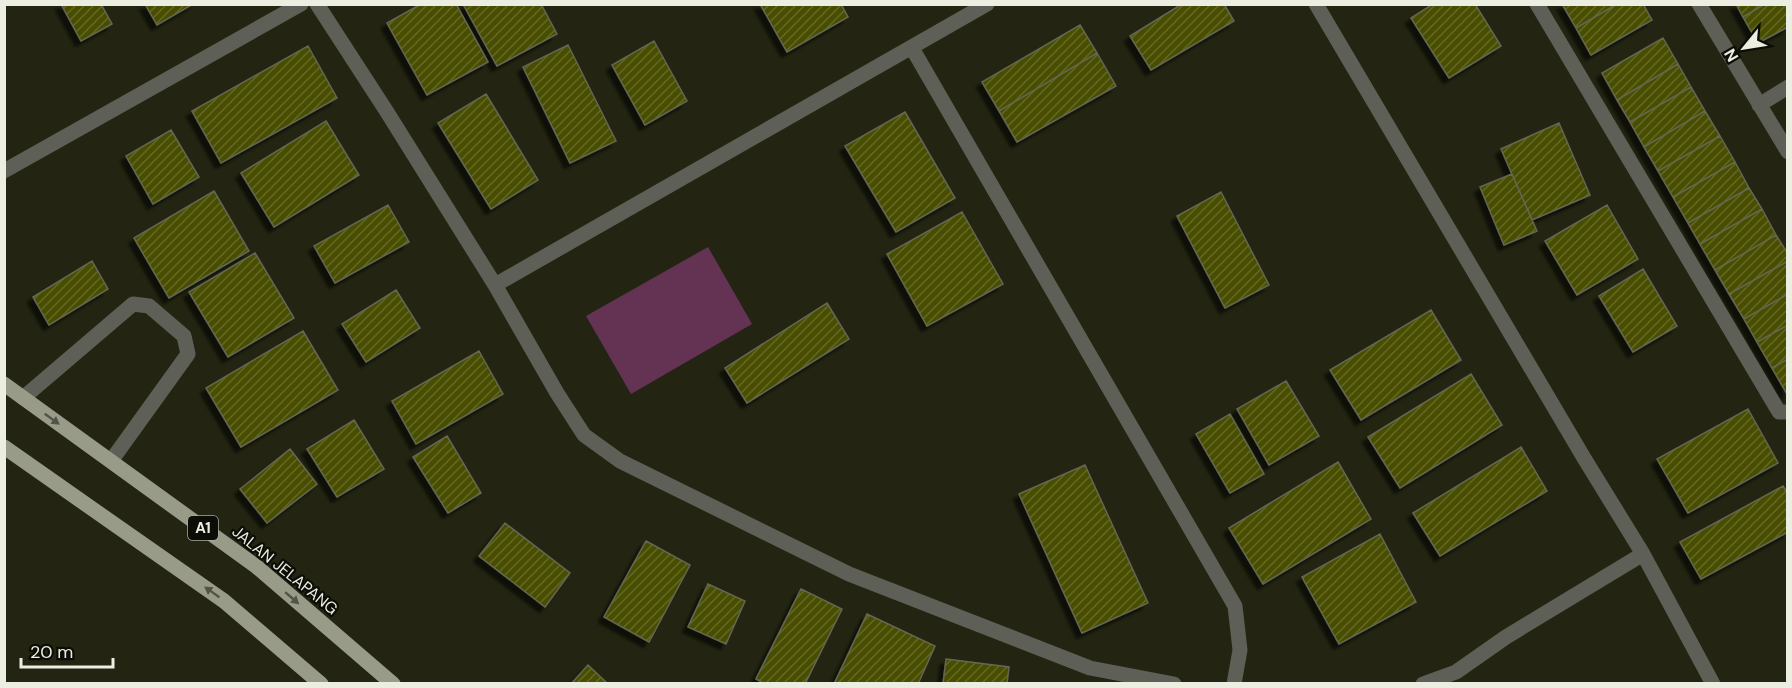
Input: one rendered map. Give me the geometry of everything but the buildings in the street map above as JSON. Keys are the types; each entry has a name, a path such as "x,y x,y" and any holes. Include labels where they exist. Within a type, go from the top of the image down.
{"main road":[{"name":"JALAN JELAPANG","path":"4,384 257,567 393,684"},
{"path":"4,447 224,601 321,684"}],"street":[{"path":"4,171 301,4"},
{"path":"317,4 495,285 584,435 620,461 849,574 1090,668 1174,684"},
{"path":"495,285 987,4"},
{"path":"1316,4 1643,554 1713,684"},
{"path":"1537,4 1779,412 1788,412"},
{"path":"1699,4 1788,153"},
{"path":"912,48 1235,606 1240,650 1234,684"},
{"path":"1759,105 1788,87"},
{"path":"22,398 133,304 149,306 184,336 188,354 111,461"},
{"path":"1423,684 1456,672 1506,637 1643,554"}],"shaded area":[{"path":"708,247 752,324 631,394 586,316"}]}
